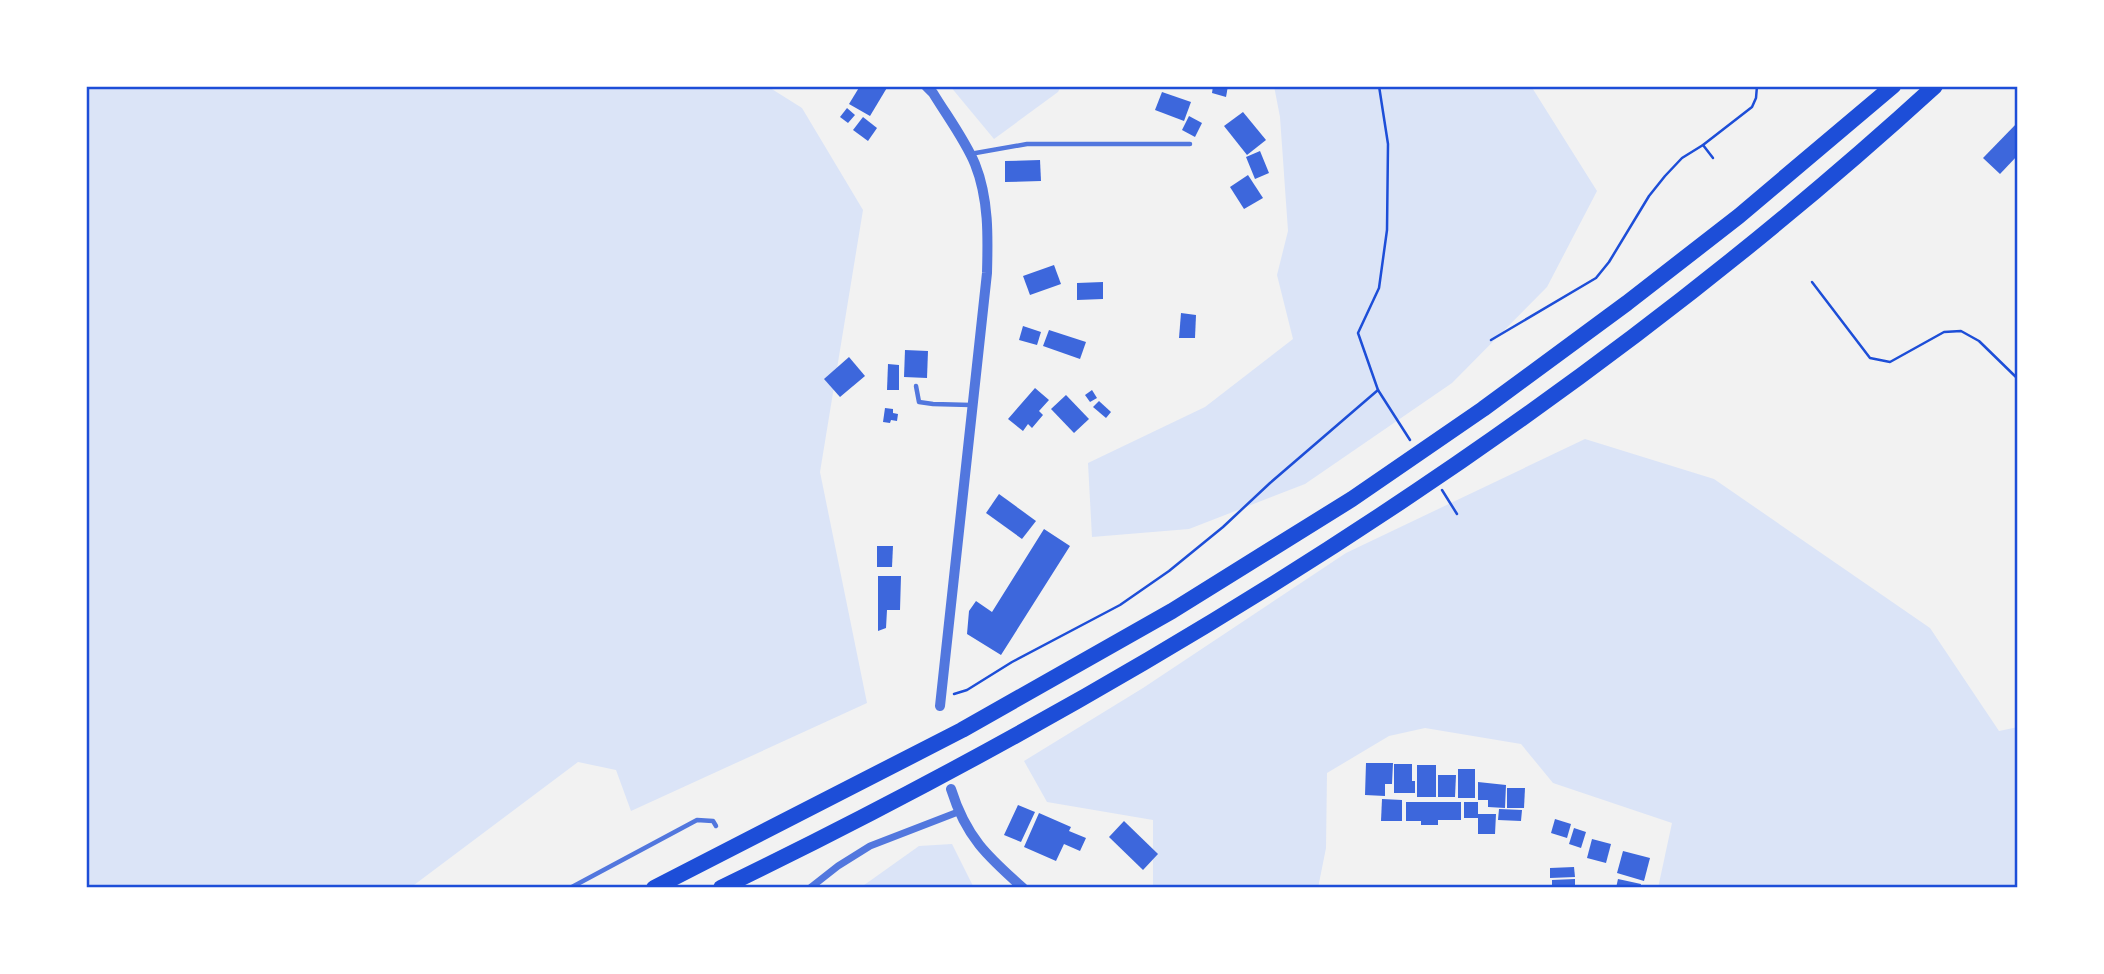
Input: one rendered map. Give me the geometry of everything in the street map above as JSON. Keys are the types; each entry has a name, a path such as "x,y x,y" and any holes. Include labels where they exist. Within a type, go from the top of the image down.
{"highway":[{"path":"654,888 962,730 1172,611 1352,499 1483,409 1627,303 1739,216 1893,86"},
{"path":"721,888 974,759 1177,642 1359,528 1504,430 1757,240 1935,86"}],"street":[{"path":"926,86 933,93 975,165 986,209 988,236 987,273 940,702"},
{"path":"951,789 966,829 987,856 1023,888"},
{"path":"810,888 870,846 958,812"}],"lane":[{"path":"969,154 1027,144 1189,144"},
{"path":"916,386 919,401 972,405"},
{"path":"570,888 697,820 713,821 716,827"}],"path":[{"path":"1378,86 1388,144 1387,230 1379,288 1358,333 1378,390 1383,397"},
{"path":"1491,340 1596,278 1665,176 1682,158 1752,107 1757,86"},
{"path":"1703,145 1713,158"},
{"path":"1812,282 1870,358 1890,362 1944,332 1961,331 1979,341 2018,379"},
{"path":"940,702 967,690 1012,662 1120,605 1169,571 1378,390"}],"shaded area":[{"path":"86,86 767,86 802,108 863,210 820,472 867,703 631,811 616,770 578,762 410,888 86,888"},
{"path":"950,86 1061,86 1058,92 994,139"},
{"path":"1274,86 1531,86 1597,191 1547,287 1452,383 1305,484 1189,529 1092,537 1088,463 1205,407 1293,339 1277,275 1288,231 1280,117"},
{"path":"1585,439 1714,479 1930,628 1999,731 2018,727 2018,888 1658,888 1672,823 1553,783 1521,744 1425,728 1389,736 1327,773 1326,848 1318,888 1153,888 1153,820 1047,802 1024,761 1143,688 1346,553"},
{"path":"952,844 974,888 860,888 919,846"}],"building":[{"path":"860,86 888,86 870,116 849,104"},
{"path":"1213,86 1228,86 1226,97 1212,93"},
{"path":"1162,92 1191,102 1184,121 1155,110"},
{"path":"847,108 855,115 848,123 840,117"},
{"path":"1243,112 1266,140 1247,155 1224,126"},
{"path":"1189,116 1202,123 1195,137 1182,130"},
{"path":"863,117 877,128 868,141 853,130"},
{"path":"2018,122 2018,155 2000,174 1983,158"},
{"path":"1260,151 1269,173 1255,179 1246,157"},
{"path":"1040,160 1041,181 1005,182 1005,161"},
{"path":"1248,175 1263,198 1244,209 1230,187"},
{"path":"1054,265 1061,284 1030,295 1023,276"},
{"path":"1103,282 1103,299 1077,300 1077,283"},
{"path":"1181,313 1196,315 1195,338 1179,338"},
{"path":"1023,326 1041,332 1037,345 1019,340"},
{"path":"1049,330 1086,342 1080,359 1043,346"},
{"path":"905,350 928,351 927,378 904,377"},
{"path":"849,357 865,376 840,397 824,379"},
{"path":"888,364 899,365 899,390 887,390"},
{"path":"1035,388 1049,400 1039,411 1043,415 1032,428 1028,424 1023,431 1008,419"},
{"path":"1092,390 1097,398 1090,402 1085,395"},
{"path":"1066,395 1089,419 1074,433 1051,409"},
{"path":"1099,401 1111,412 1106,418 1093,407"},
{"path":"885,408 893,409 893,413 898,414 897,421 883,422"},
{"path":"999,494 1036,521 1022,539 986,513"},
{"path":"1044,529 1070,546 1001,655 967,634 969,611 976,601 992,612"},
{"path":"877,546 893,546 892,567 877,567"},
{"path":"878,576 901,576 900,610 887,610 886,628 878,631"},
{"path":"1366,763 1393,763 1392,784 1385,784 1385,796 1365,795"},
{"path":"1394,764 1412,764 1415,793 1394,793"},
{"path":"1417,765 1436,765 1436,797 1417,797"},
{"path":"1458,769 1475,769 1475,798 1458,798"},
{"path":"1438,775 1456,775 1455,797 1438,797"},
{"path":"1478,782 1506,785 1505,808 1488,807 1488,800 1478,800"},
{"path":"1507,788 1525,788 1524,808 1507,808"},
{"path":"1382,799 1402,800 1402,821 1381,821"},
{"path":"1406,802 1461,802 1461,820 1438,820 1438,825 1421,825 1421,821 1406,821"},
{"path":"1464,802 1478,802 1478,814 1496,814 1495,834 1478,834 1478,818 1464,818"},
{"path":"1018,805 1035,812 1021,842 1004,835"},
{"path":"1499,809 1522,810 1521,821 1498,820"},
{"path":"1039,813 1071,827 1069,831 1086,838 1080,851 1064,844 1056,861 1024,847"},
{"path":"1555,819 1571,824 1567,838 1551,833"},
{"path":"1124,821 1158,854 1143,870 1109,837"},
{"path":"1574,828 1586,832 1581,848 1569,844"},
{"path":"1592,839 1611,844 1606,863 1587,858"},
{"path":"1623,851 1650,858 1644,881 1617,873"},
{"path":"1574,867 1575,877 1550,878 1550,868"},
{"path":"1575,879 1575,888 1552,888 1552,880"},
{"path":"1618,879 1641,884 1640,888 1616,888"}]}
